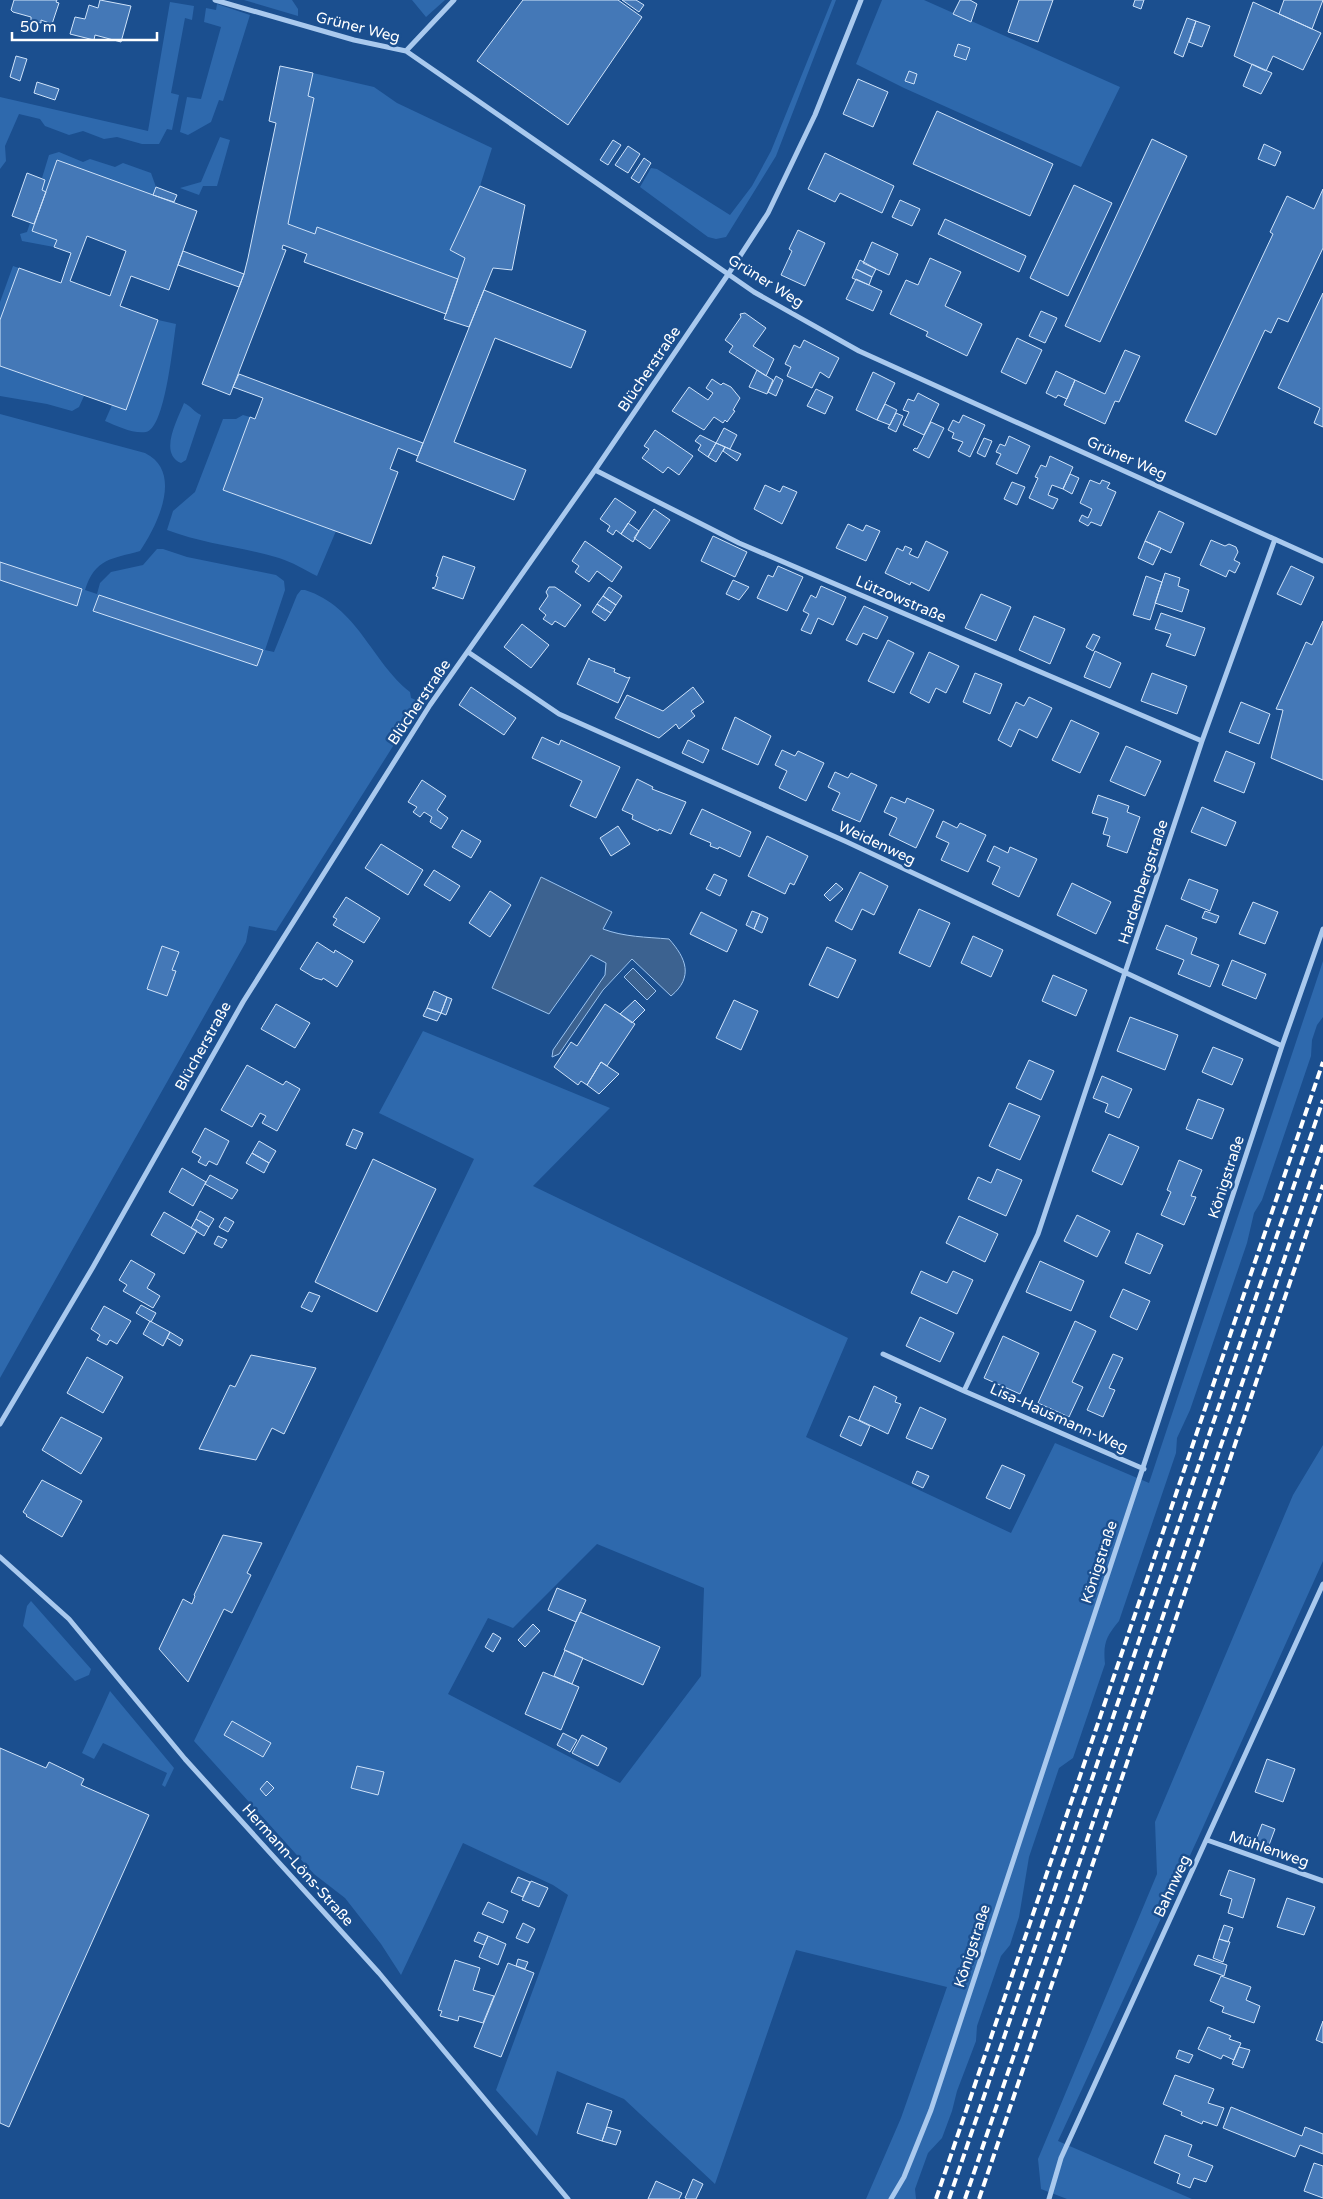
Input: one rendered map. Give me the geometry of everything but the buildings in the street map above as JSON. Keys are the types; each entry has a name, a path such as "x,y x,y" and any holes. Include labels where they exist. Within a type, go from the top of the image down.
{"street":[{"name":"Grüner Weg","path":"215,0 345,38 406,51 754,292 859,351 1323,561"},
{"path":"406,51 454,0"},
{"name":"Blücherstraße","path":"0,1424 93,1267 242,1002 430,705 595,470 729,274 772,204 815,115 862,0"},
{"name":"Lützowstraße","path":"595,470 739,543 1202,741"},
{"name":"Hardenbergstraße","path":"964,1391 1038,1234 1202,741 1275,539"},
{"name":"Weidenweg","path":"468,652 559,714 847,842 1282,1046"},
{"name":"Königstraße","path":"891,2199 904,2177 931,2110 1282,1046 1323,930"},
{"name":"Lisa-Hausmann-Weg","path":"883,1354 1144,1469"},
{"name":"Hermann-Löns-Straße","path":"0,1557 68,1619 185,1759 379,1973 568,2199"},
{"name":"Bahnweg","path":"1049,2199 1061,2158 1323,1584"},
{"name":"Mühlenweg","path":"1207,1840 1323,1880"}],"shaded area":[{"path":"244,0 292,0 298,9 298,16"},
{"path":"412,0 445,0 426,17"},
{"path":"832,0 836,0 776,156 726,237 716,239 708,237 640,187 651,168 657,169 730,215 752,186 771,151"},
{"path":"882,0 924,0 1120,87 1081,167 904,88 856,64"},
{"path":"170,2 194,6 192,20 185,18 171,93 179,95 172,130 167,129 159,144 142,144 117,137 104,139 83,131 69,135 45,126 40,119 19,114 5,146 6,161 0,169 0,97 148,131"},
{"path":"217,4 250,15 223,101 219,100 211,122 188,135 180,132 187,97 201,99 221,27 204,22 206,8 216,10"},
{"path":"313,73 374,87 397,103 492,148 480,186 450,250 465,258 458,279 317,228 315,234 288,224 314,98 308,96"},
{"path":"220,137 230,140 217,186 203,186 199,195 180,188 201,182"},
{"path":"59,152 83,162 90,159 115,167 123,163 151,173 156,187 153,195 57,160 46,192 42,190 45,180 42,178 49,155"},
{"path":"30,223 34,224 32,231 57,240 54,247 22,241 20,234 27,232"},
{"path":"13,266 19,268 0,320 0,302"},
{"path":"158,320 176,324 163,402 153,427 146,432 130,431 105,421 112,405 126,410"},
{"path":"0,366 84,396 79,407 72,411 47,404 0,396"},
{"path":"184,403 201,415 186,460 181,463 174,458 170,444 174,426"},
{"path":"0,414 145,453 157,462 163,473 165,486 159,514 140,551 106,561 94,572 85,590 97,594 100,583 111,572 143,565 157,549 276,575 284,581 285,590 265,650 274,652 297,595 301,590 305,590 323,598 338,609 363,636 396,679 410,692 411,698 421,702 276,931 249,926 246,942 0,1378"},
{"path":"243,415 250,417 223,490 336,531 317,576 279,558 195,539 167,530 173,511 195,492 223,419 236,419"},
{"path":"541,877 612,912 603,929 627,935 669,939 680,953 685,968 683,982 671,996 632,959 603,990 559,1054 552,1057 553,1050 605,975 606,963 591,955 549,1014 492,988"},
{"path":"1323,961 1323,1017 1317,1025 1312,1040 1311,1056 1262,1200 1254,1213 1247,1243 1190,1410 1177,1438 1176,1453 1119,1621 1106,1641 1105,1664 1073,1758 1059,1768 1029,1857 1019,1917 1010,1945 1001,1956 977,2026 976,2041 942,2138 928,2153 915,2189 916,2199 866,2199 901,2118 947,1987 796,1950 715,2184 624,2099 557,2071 537,2136 496,2090 568,1895 553,1885 463,1843 401,1975 381,1944 345,1898 314,1874 194,1741 474,1159 379,1113 423,1031 610,1108 533,1186 848,1338 806,1437 1011,1533 1055,1443 1149,1483","holes":["597,1544 704,1588 701,1676 620,1783 448,1694 488,1618 513,1628"]},
{"path":"633,968 656,991 647,1000 624,977"},
{"path":"1323,1445 1323,1561 1058,2141 1192,2199 1067,2199 1041,2189 1038,2159 1157,1874 1155,1822 1293,1495"},
{"path":"31,1601 91,1669 89,1675 75,1681 23,1626 27,1606"},
{"path":"110,1691 174,1768 165,1787 162,1785 167,1773 103,1743 94,1759 82,1753"}],"railway":[{"path":"936,2199 1323,1062"},
{"path":"949,2199 1323,1100"},
{"path":"965,2199 1323,1145"},
{"path":"979,2199 1323,1185"}]}
